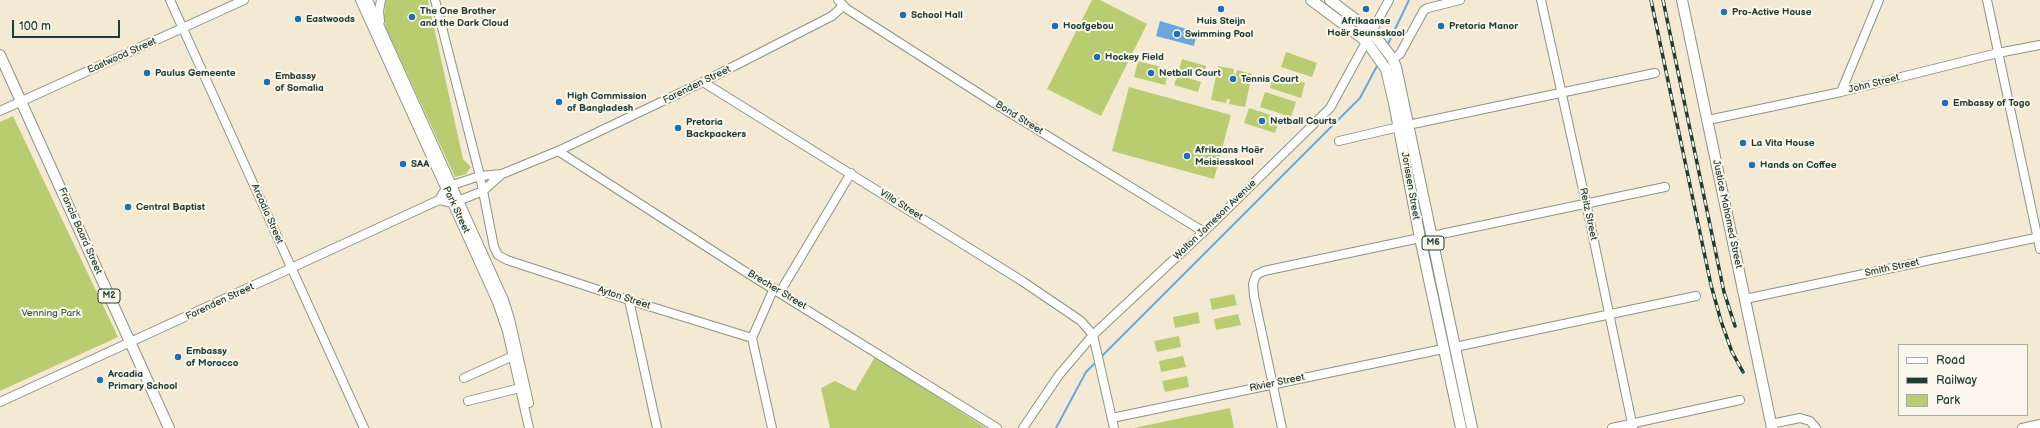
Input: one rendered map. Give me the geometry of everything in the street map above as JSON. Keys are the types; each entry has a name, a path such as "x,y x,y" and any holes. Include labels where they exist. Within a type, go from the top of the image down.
{"main road":[{"name":"Jorissen Street","path":"1311,0 1371,38 1386,68 1404,126 1432,236 1472,428"},
{"path":"1322,0 1371,38"},
{"name":"Jorissen Street","path":"1330,0 1393,59 1400,85 1404,126 1420,238 1460,428"},
{"name":"Justice Mahomed Street","path":"1682,0 1772,426"},
{"path":"1689,30 1690,0"},
{"name":"Francis Baard Street","path":"0,55 169,428"}],"street":[{"name":"Arcadia Street","path":"170,0 364,428"},
{"name":"Eastwood Street","path":"0,111 244,0"},
{"name":"Park Street","path":"360,0 508,310 535,428"},
{"name":"Park Street","path":"368,0 449,187"},
{"path":"381,0 379,11 385,37"},
{"path":"435,0 483,191"},
{"name":"Walton Jameson Avenue","path":"1023,428 1059,375 1093,335 1204,232 1330,108 1371,38 1389,0"},
{"path":"1393,59 1400,54 1424,10 1460,0"},
{"name":"Reitz Street","path":"1541,0 1586,203 1632,426"},
{"path":"1841,92 1879,0"},
{"path":"1987,0 2039,238 2040,250"},
{"name":"Farenden Street","path":"449,187 480,176 502,174 558,152 703,82 832,16 840,3"},
{"name":"Bond Street","path":"840,3 994,103 1204,232"},
{"name":"John Street","path":"1708,120 1841,92 1998,52 2040,45"},
{"path":"1339,141 1655,74"},
{"name":"Villa Street","path":"703,82 1061,306 1081,321 1093,335"},
{"name":"Brecher Street","path":"558,152 997,428"},
{"path":"772,428 752,338 777,290 850,173"},
{"name":"Farenden Street","path":"456,202 483,191 502,174"},
{"path":"438,200 449,187"},
{"path":"1432,236 1665,187"},
{"name":"Ayton Street","path":"483,191 494,247 498,255 507,260 752,338"},
{"name":"Farenden Street","path":"0,402 292,269 438,200"},
{"path":"438,200 456,202"},
{"name":"Park Street","path":"456,202 498,302 513,356 529,428"},
{"path":"1282,428 1254,296 1254,279 1257,274 1264,271 1420,238"},
{"name":"Smith Street","path":"1745,300 2039,238"},
{"path":"1455,347 1609,313 1696,296"},
{"path":"629,300 657,428"},
{"path":"1093,335 1098,350 1114,428"},
{"name":"Rivier Street","path":"1112,418 1443,349"},
{"path":"464,378 513,356"},
{"path":"468,401 520,388"},
{"path":"1612,428 1632,426 1740,400"},
{"path":"1772,426 1800,418 1810,421 1816,428"},
{"path":"2022,428 2040,424"}],"green space":[{"path":"386,0 428,0 463,159 471,167 466,174 455,177 386,28 384,17"},
{"name":"Hockey Field","path":"1092,0 1100,0 1147,24 1101,116 1047,89"},
{"path":"1286,52 1317,63 1312,77 1281,67"},
{"path":"1182,59 1206,66 1203,77 1179,70"},
{"name":"Netball Court","path":"1138,61 1169,69 1165,85 1134,77"},
{"path":"1218,66 1234,69 1233,73 1236,74 1237,70 1252,74 1245,107 1229,104 1230,99 1227,99 1226,103 1211,100"},
{"path":"1274,73 1305,83 1301,98 1270,88"},
{"path":"1178,75 1201,82 1198,92 1174,85"},
{"path":"1129,87 1231,115 1214,179 1112,151"},
{"path":"1265,92 1296,102 1291,117 1260,107"},
{"name":"Netball Courts","path":"1249,108 1280,118 1275,133 1244,123"},
{"name":"Venning Park","path":"13,116 118,337 0,391 0,122"},
{"path":"1234,294 1237,305 1212,310 1210,299"},
{"path":"1198,312 1200,323 1175,328 1173,317"},
{"path":"1238,314 1241,325 1216,330 1214,319"},
{"path":"1179,336 1181,347 1157,352 1154,341"},
{"path":"1183,356 1186,367 1161,372 1159,361"},
{"path":"875,357 986,428 830,428 821,388 835,381 855,391"},
{"path":"1187,376 1189,387 1165,392 1162,381"},
{"path":"1230,408 1234,428 1134,428 1191,416"}],"water":[{"name":"Swimming Pool","path":"1160,21 1197,32 1194,46 1156,36"}],"waterway":[{"path":"1387,46 1409,0"},
{"path":"1100,358 1360,98 1378,64"},
{"path":"1056,428 1086,372 1096,362"}],"railway":[{"path":"1651,0 1711,285 1721,321 1732,352 1743,372"},
{"path":"1663,0 1724,292 1735,326"}],"place":[{"name":"Huis Steijn","path":"1221,9"},
{"name":"Afrikaanse Hoër Seunsskool","path":"1366,9"},
{"name":"Pro-Active House","path":"1724,12"},
{"name":"School Hall","path":"903,15"},
{"name":"The One Brother and the Dark Cloud","path":"412,17"},
{"name":"Eastwoods","path":"298,19"},
{"name":"Hoofgebou","path":"1055,26"},
{"name":"Pretoria Manor","path":"1441,26"},
{"name":"Swimming Pool","path":"1177,34"},
{"name":"Hockey Field","path":"1097,57"},
{"name":"Paulus Gemeente","path":"147,73"},
{"name":"Netball Court","path":"1151,73"},
{"name":"Tennis Court","path":"1233,79"},
{"name":"Embassy of Somalia","path":"267,82"},
{"name":"High Commission of Bangladesh","path":"559,102"},
{"name":"Embassy of Togo","path":"1945,103"},
{"name":"Netball Courts","path":"1262,121"},
{"name":"Pretoria Backpackers","path":"678,128"},
{"name":"La Vita House","path":"1743,143"},
{"name":"Afrikaans Hoër Meisiesskool","path":"1187,156"},
{"name":"SAA","path":"403,164"},
{"name":"Hands on Coffee","path":"1752,165"},
{"name":"Central Baptist","path":"128,207"},
{"name":"Embassy of Morocco","path":"178,357"},
{"name":"Arcadia Primary School","path":"100,380"}]}
